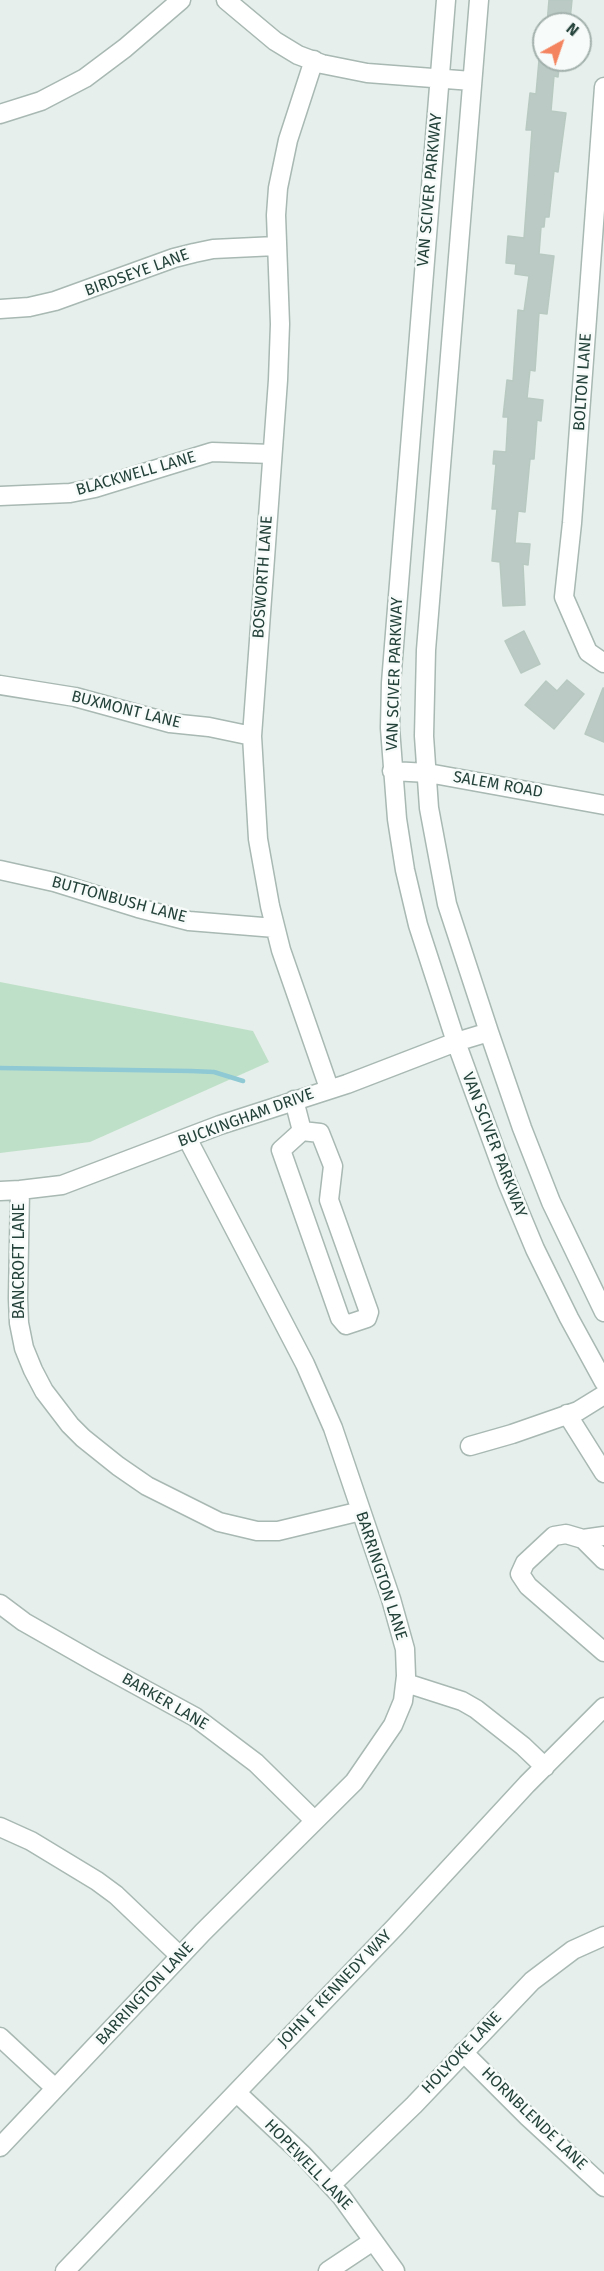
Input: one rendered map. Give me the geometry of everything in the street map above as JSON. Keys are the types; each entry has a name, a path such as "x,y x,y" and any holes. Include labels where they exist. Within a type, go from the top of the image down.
{"street":[{"path":"0,114 41,101 85,78 125,48 181,0"},
{"path":"226,0 275,41 298,54 338,68 367,73 472,81"},
{"name":"VAN SCIVER PARKWAY","path":"446,0 393,652 390,728 392,771 405,870 418,925 456,1042 507,1182 535,1250 604,1382"},
{"name":"VAN SCIVER PARKWAY","path":"479,0 426,650 424,736 429,808 447,904 522,1128 551,1202 603,1306"},
{"name":"BOSWORTH LANE","path":"314,60 282,163 276,215 280,324 252,736 258,839 275,928 329,1088"},
{"name":"BOLTON LANE","path":"604,87 572,524 564,597 588,652 604,663"},
{"name":"BIRDSEYE LANE","path":"0,309 55,302 174,258 194,253 213,249 276,246"},
{"name":"BLACKWELL LANE","path":"0,496 69,493 95,488 212,452 272,454"},
{"name":"BUXMONT LANE","path":"0,685 75,697 170,723 252,736"},
{"name":"SALEM ROAD","path":"392,771 428,773 604,805"},
{"name":"BUTTONBUSH LANE","path":"0,870 54,882 189,921 275,928"},
{"name":"BUCKINGHAM DRIVE","path":"0,1191 62,1185 187,1138 489,1032"},
{"path":"294,1100 302,1131"},
{"path":"302,1131 320,1134 333,1166 329,1200 369,1312 367,1318 346,1325 340,1318 281,1150 302,1131"},
{"name":"BARRINGTON LANE","path":"0,2147 180,1956 354,1782 393,1725 403,1701 406,1683 403,1641 333,1428 315,1385 187,1138"},
{"name":"BANCROFT LANE","path":"20,1190 18,1298 24,1348 44,1391 83,1438 147,1486 219,1522 256,1531 278,1531 361,1511"},
{"path":"470,1446 578,1411 604,1395"},
{"path":"567,1414 604,1473"},
{"path":"604,1536 583,1539 566,1534 554,1536 525,1563 520,1574 528,1586 604,1652"},
{"path":"583,1539 604,1560"},
{"name":"BARKER LANE","path":"0,1604 24,1622 195,1717 256,1763 314,1820"},
{"path":"406,1683 462,1701 476,1709 524,1746 544,1767"},
{"name":"JOHN F KENNEDY WAY","path":"65,2271 237,2093 544,1767 604,1707"},
{"path":"0,1827 31,1841 98,1881 116,1895 180,1956"},
{"name":"HOLYOKE LANE","path":"331,2185 414,2105 515,1998 552,1964 573,1950 604,1936"},
{"path":"0,2037 56,2088"},
{"name":"HORNBLENDE LANE","path":"464,2052 528,2117 604,2187"},
{"name":"HOPEWELL LANE","path":"237,2093 331,2185 359,2219 395,2271"},
{"path":"328,2271 373,2241"}],"green space":[{"path":"0,982 253,1031 269,1062 90,1142 0,1153"}],"building":[{"path":"549,0 572,0 571,12 548,12"},
{"path":"538,72 559,72 558,77 554,76 551,111 566,113 558,172 554,171 549,217 545,217 544,227 541,227 539,254 554,256 547,314 539,313 535,371 530,370 527,398 543,400 541,421 537,420 534,459 530,459 525,512 518,511 515,543 530,544 528,565 523,564 525,605 503,606 500,562 492,561 497,509 492,509 496,464 493,464 494,451 506,452 508,417 503,417 507,380 513,381 518,310 524,311 529,276 515,274 516,264 506,263 508,236 524,238 532,130 526,130 530,93 536,94"},
{"path":"524,631 540,664 521,673 505,641"},
{"path":"567,680 584,694 554,729 525,705 546,681 557,691"},
{"path":"604,688 604,742 585,734"}],"waterway":[{"path":"0,1068 214,1072 243,1081"}]}
